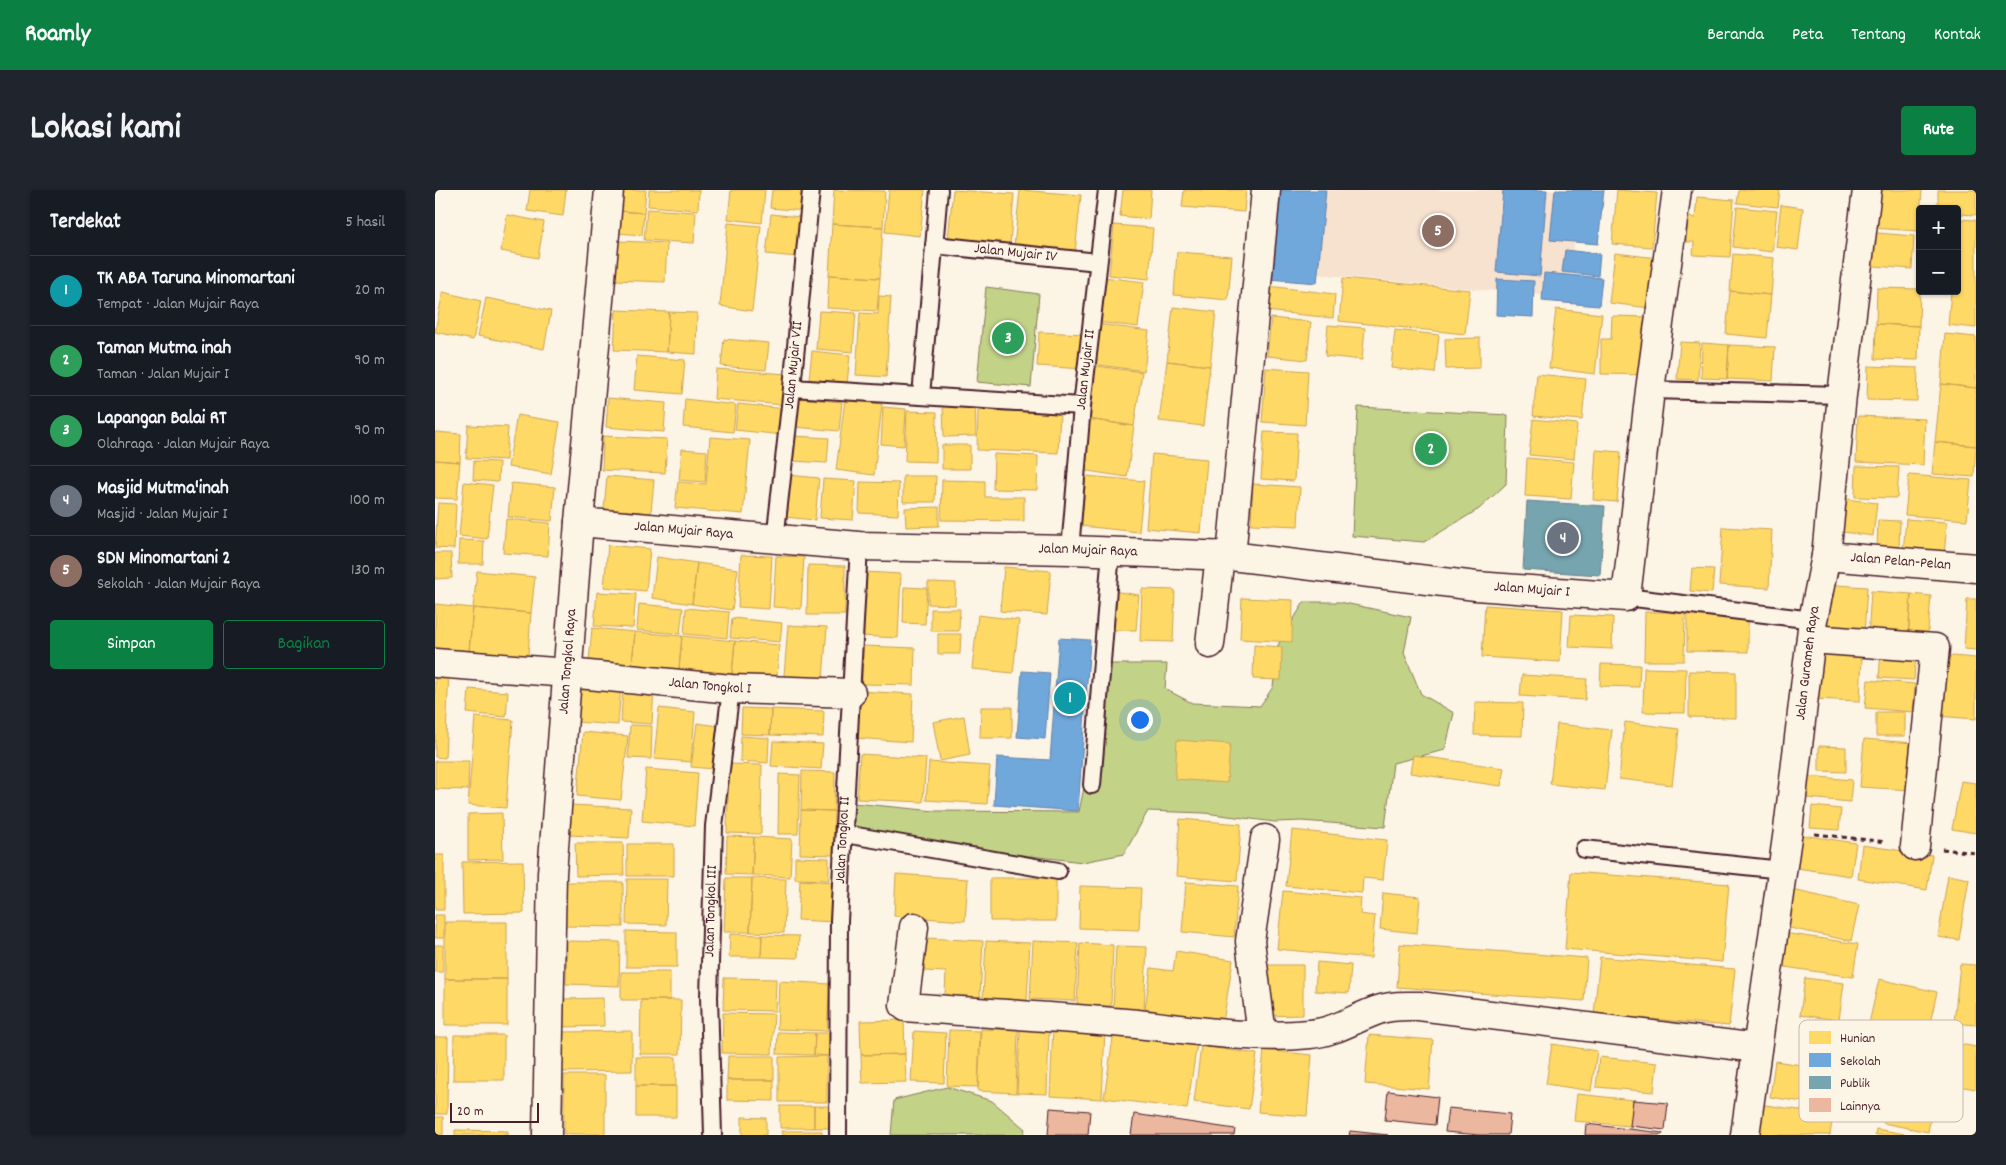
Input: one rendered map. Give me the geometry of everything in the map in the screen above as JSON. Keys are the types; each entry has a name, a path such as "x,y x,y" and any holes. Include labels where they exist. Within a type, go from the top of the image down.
{"street":[{"name":"Jalan Tongkol Raya","path":"547,1135 552,873 569,673 579,522 609,190"},
{"path":"1210,644 1225,555 1265,190"},
{"path":"1626,597 1650,390 1677,190"},
{"name":"Jalan Gurameh Raya","path":"1745,1135 1782,870 1812,630 1827,556 1841,395 1867,190"},
{"name":"Jalan Mujair Raya","path":"579,522 859,546 1225,555"},
{"name":"Jalan Mujair I","path":"1225,555 1476,586 1626,597"},
{"name":"Jalan Pelan-Pelan","path":"1827,556 1976,568"},
{"path":"1812,630 1935,648 1915,846"},
{"name":"Jalan Tongkol I","path":"435,663 569,673 731,689 851,694"},
{"path":"1262,1035 1250,941 1265,839"},
{"path":"914,926 904,1005 906,1008 1136,1024 1220,1034 1262,1035 1311,1034 1340,1027 1379,1009 1392,1006 1419,1006 1757,1048"}],"lane":[{"name":"Jalan Mujair VII","path":"775,540 811,190"},
{"path":"921,396 939,190"},
{"name":"Jalan Mujair II","path":"1070,550 1082,406 1107,190"},
{"name":"Jalan Mujair IV","path":"934,245 1099,262"},
{"path":"792,388 1082,406"},
{"path":"1650,390 1841,395"},
{"name":"Jalan Tongkol II","path":"838,1135 839,921 859,546"},
{"path":"1092,785 1111,551"},
{"path":"1626,597 1812,630"},
{"name":"Jalan Tongkol III","path":"713,1135 709,997 714,826 731,689"},
{"path":"845,834 1058,871"},
{"path":"1584,850 1782,870"}],"path":[{"path":"1787,830 1976,852"}],"shaded area":[{"path":"1304,190 1580,190 1568,298 1295,272"}],"green space":[{"path":"986,287 1039,294 1031,387 977,382"},
{"path":"1358,407 1508,415 1506,484 1479,509 1424,542 1352,536"},
{"path":"1304,602 1340,602 1411,617 1404,653 1421,694 1454,713 1445,750 1393,763 1385,827 1301,821 1275,822 1205,813 1148,811 1124,854 1083,862 855,836 853,803 935,811 1079,812 1109,664 1167,664 1165,689 1192,703 1260,706 1273,687 1278,645"},
{"path":"947,1087 992,1101 1025,1129 1023,1135 891,1135 894,1100"}],"building: Hunian":[{"path":"530,190 566,190 563,216 527,211"},
{"path":"609,190 646,190 644,213 607,210"},
{"path":"649,190 699,190 698,210 648,206"},
{"path":"731,190 765,190 762,223 728,219"},
{"path":"772,190 807,190 805,211 770,208"},
{"path":"834,190 885,191 883,227 832,224"},
{"path":"889,190 925,190 920,236 885,232"},
{"path":"953,190 1014,194 1010,244 948,239"},
{"path":"1020,190 1081,195 1075,253 1014,246"},
{"path":"1123,190 1151,190 1149,219 1120,216"},
{"path":"1184,190 1246,190 1244,212 1182,207"},
{"path":"1617,190 1657,193 1652,247 1612,244"},
{"path":"1739,190 1780,190 1778,207 1737,203"},
{"path":"1874,190 1922,190 1921,205 1916,205 1916,231 1872,228"},
{"path":"1938,190 1976,190 1976,215 1961,214 1961,205 1938,205"},
{"path":"1697,197 1734,200 1730,257 1693,255 1694,242 1686,242 1688,217 1695,218"},
{"path":"1781,205 1803,208 1798,250 1776,247"},
{"path":"1737,207 1777,211 1772,252 1733,247"},
{"path":"647,209 696,212 694,243 644,240"},
{"path":"607,210 644,213 642,235 605,232"},
{"path":"771,214 800,217 796,257 766,254"},
{"path":"507,215 544,222 538,258 501,251"},
{"path":"1961,219 1976,220 1976,328 1948,325 1951,295 1961,295"},
{"path":"728,223 761,226 752,311 720,306"},
{"path":"832,224 883,227 880,278 829,275"},
{"path":"1114,225 1153,228 1149,279 1109,275"},
{"path":"1865,232 1914,236 1912,269 1862,265"},
{"path":"617,241 667,243 665,282 615,280"},
{"path":"1177,252 1232,256 1228,300 1174,295"},
{"path":"1615,253 1657,258 1650,308 1609,303"},
{"path":"1733,254 1774,258 1771,295 1730,291"},
{"path":"829,275 880,278 877,311 827,308"},
{"path":"1103,277 1144,282 1138,327 1097,322"},
{"path":"1343,278 1470,290 1465,334 1339,321"},
{"path":"1268,286 1335,294 1333,318 1265,311"},
{"path":"1877,288 1916,289 1916,295 1920,295 1919,326 1876,324"},
{"path":"1730,291 1771,295 1767,338 1726,334"},
{"path":"443,292 481,301 473,340 435,332"},
{"path":"879,296 891,297 886,377 856,375 860,313 878,314"},
{"path":"486,298 551,311 544,349 478,336"},
{"path":"1173,307 1216,312 1210,366 1167,361"},
{"path":"1556,309 1602,314 1595,374 1549,368"},
{"path":"616,310 669,312 667,352 614,350"},
{"path":"819,311 856,313 853,352 816,349"},
{"path":"669,312 697,313 696,354 667,352"},
{"path":"1612,316 1649,317 1648,375 1601,374 1601,339 1611,339"},
{"path":"1271,318 1311,322 1307,360 1267,356"},
{"path":"1098,324 1149,331 1144,371 1092,364"},
{"path":"1876,324 1919,326 1918,360 1875,359"},
{"path":"1328,325 1365,328 1362,360 1325,356"},
{"path":"1395,330 1439,335 1435,373 1391,368"},
{"path":"1039,332 1086,334 1084,369 1037,366"},
{"path":"1945,334 1976,337 1976,388 1941,384"},
{"path":"1480,338 1480,368 1446,369 1445,339"},
{"path":"724,339 769,343 766,370 721,366"},
{"path":"1680,342 1700,343 1698,380 1677,379"},
{"path":"1702,343 1729,345 1727,379 1701,378"},
{"path":"1729,345 1775,347 1773,381 1727,379"},
{"path":"812,351 850,355 847,384 809,380"},
{"path":"637,356 685,360 682,394 634,390"},
{"path":"1167,361 1210,366 1203,426 1159,421"},
{"path":"1096,366 1142,372 1134,426 1088,419"},
{"path":"1868,366 1918,368 1917,401 1867,400"},
{"path":"1266,368 1308,371 1305,425 1262,422"},
{"path":"716,369 787,374 784,405 714,399"},
{"path":"1537,374 1586,379 1582,420 1533,416"},
{"path":"1941,384 1976,388 1976,446 1935,442"},
{"path":"608,398 666,403 664,432 606,427"},
{"path":"797,398 842,402 839,431 795,427"},
{"path":"685,399 736,405 733,432 683,427"},
{"path":"845,400 882,404 874,475 836,470"},
{"path":"975,402 976,436 944,437 943,403"},
{"path":"738,404 786,409 783,435 735,430"},
{"path":"883,407 906,409 904,446 881,444"},
{"path":"978,410 1060,413 1058,453 977,450"},
{"path":"907,411 937,412 936,462 905,461"},
{"path":"517,415 560,422 551,474 508,467"},
{"path":"1858,416 1925,419 1923,465 1856,462"},
{"path":"1088,419 1134,426 1127,477 1081,470"},
{"path":"1533,419 1577,424 1574,459 1529,455"},
{"path":"468,425 508,427 506,460 466,458"},
{"path":"435,432 461,434 460,462 435,460"},
{"path":"1264,432 1297,433 1294,481 1261,479"},
{"path":"603,436 667,439 665,473 602,470"},
{"path":"794,436 829,438 827,463 792,461"},
{"path":"710,437 750,440 743,514 675,508 678,482 706,484"},
{"path":"1935,442 1976,446 1974,477 1932,474"},
{"path":"942,445 970,445 970,469 942,469"},
{"path":"682,449 707,451 705,482 679,480"},
{"path":"1596,450 1621,452 1617,502 1593,500"},
{"path":"994,454 1038,456 1037,490 993,489"},
{"path":"1152,454 1207,459 1201,533 1146,528"},
{"path":"1527,458 1574,462 1571,499 1525,496"},
{"path":"435,460 460,462 457,499 435,498"},
{"path":"474,461 499,462 498,482 473,480"},
{"path":"1856,466 1899,467 1897,498 1855,497"},
{"path":"788,475 819,478 815,520 784,517"},
{"path":"1909,475 1971,480 1967,520 1905,515"},
{"path":"607,476 654,480 651,513 604,509"},
{"path":"903,476 936,476 935,502 903,502"},
{"path":"1086,476 1144,481 1139,532 1081,526"},
{"path":"823,479 856,481 853,520 820,518"},
{"path":"942,480 985,481 985,497 1024,497 1024,521 941,520"},
{"path":"464,482 493,485 487,539 459,536"},
{"path":"860,482 899,483 898,515 859,513"},
{"path":"511,483 555,487 552,521 508,517"},
{"path":"1253,484 1300,487 1298,526 1251,524"},
{"path":"1839,498 1877,503 1873,536 1835,531"},
{"path":"438,503 456,504 454,549 435,548"},
{"path":"939,507 939,526 906,527 905,508"},
{"path":"506,519 550,523 548,556 503,553"},
{"path":"1906,519 1947,522 1944,556 1903,553"},
{"path":"1878,520 1900,521 1899,549 1877,548"},
{"path":"1723,527 1772,530 1769,588 1719,585"},
{"path":"459,540 484,541 483,564 458,564"},
{"path":"608,545 650,549 646,591 604,587"},
{"path":"435,553 451,553 452,578 435,579"},
{"path":"741,555 772,556 769,609 738,607"},
{"path":"776,556 804,557 801,609 773,607"},
{"path":"657,557 697,563 692,604 652,598"},
{"path":"697,563 738,569 732,610 692,604"},
{"path":"808,565 845,566 845,615 807,615"},
{"path":"1004,567 1051,571 1047,615 1000,611"},
{"path":"1692,568 1714,569 1712,593 1690,591"},
{"path":"477,571 535,577 531,613 473,608"},
{"path":"864,572 901,574 898,638 860,636"},
{"path":"928,582 956,583 955,605 928,604"},
{"path":"1821,584 1867,587 1864,635 1818,633"},
{"path":"904,587 927,588 925,624 903,623"},
{"path":"1142,589 1175,590 1173,642 1140,641"},
{"path":"1113,591 1139,595 1136,630 1112,630"},
{"path":"1871,591 1911,594 1908,640 1868,638"},
{"path":"597,592 636,594 633,628 594,626"},
{"path":"1911,594 1931,596 1927,643 1908,640"},
{"path":"1242,598 1293,600 1292,642 1240,639"},
{"path":"1967,599 1976,599 1976,650 1964,649"},
{"path":"435,604 473,608 469,651 435,648"},
{"path":"639,604 683,608 680,634 637,630"},
{"path":"1485,605 1563,610 1560,662 1482,657"},
{"path":"473,608 531,613 528,656 469,651"},
{"path":"686,608 729,612 727,638 684,634"},
{"path":"931,609 960,609 959,631 931,631"},
{"path":"1687,611 1748,612 1748,652 1687,651"},
{"path":"1645,612 1685,612 1684,661 1644,661"},
{"path":"978,615 1019,620 1013,673 972,669"},
{"path":"1571,615 1613,617 1612,649 1569,647"},
{"path":"732,618 782,623 780,642 730,638"},
{"path":"788,625 827,627 823,679 784,676"},
{"path":"592,628 635,632 632,665 589,661"},
{"path":"635,632 682,636 679,669 632,665"},
{"path":"938,634 961,634 960,654 938,654"},
{"path":"682,636 735,641 732,674 679,669"},
{"path":"735,641 779,645 777,678 732,674"},
{"path":"1254,645 1282,647 1281,680 1253,679"},
{"path":"863,646 915,648 914,685 862,684"},
{"path":"1881,651 1916,653 1914,680 1879,678"},
{"path":"1816,653 1862,655 1860,701 1813,699"},
{"path":"1940,655 1976,658 1976,719 1936,716"},
{"path":"1601,664 1640,665 1639,687 1600,686"},
{"path":"1644,668 1686,669 1685,713 1643,712"},
{"path":"435,671 449,672 445,758 435,757"},
{"path":"1689,671 1736,672 1736,718 1689,717"},
{"path":"1522,675 1587,679 1585,700 1520,696"},
{"path":"579,680 621,683 618,725 576,722"},
{"path":"1868,680 1915,684 1913,712 1865,708"},
{"path":"623,685 654,687 652,724 621,722"},
{"path":"469,689 508,692 506,717 467,713"},
{"path":"857,691 913,694 911,742 854,738"},
{"path":"1475,702 1523,703 1522,736 1474,735"},
{"path":"981,707 1012,707 1012,738 980,738"},
{"path":"659,708 695,712 691,762 654,759"},
{"path":"742,708 771,709 770,735 741,734"},
{"path":"771,709 824,711 823,737 770,735"},
{"path":"1876,712 1905,712 1905,736 1876,736"},
{"path":"964,716 970,755 940,761 933,722"},
{"path":"475,717 513,720 506,808 468,805"},
{"path":"1625,722 1679,729 1672,785 1619,779"},
{"path":"697,723 719,726 714,769 691,767"},
{"path":"1557,724 1612,730 1605,790 1550,784"},
{"path":"630,725 652,726 651,759 628,758"},
{"path":"583,732 628,736 621,800 577,796"},
{"path":"741,736 769,738 768,763 740,761"},
{"path":"1864,739 1913,743 1910,790 1860,787"},
{"path":"1177,740 1230,744 1227,783 1175,779"},
{"path":"773,741 823,744 821,769 771,766"},
{"path":"1819,746 1846,747 1846,772 1819,771"},
{"path":"860,754 926,758 923,802 857,799"},
{"path":"1413,755 1504,768 1501,786 1410,773"},
{"path":"435,761 469,761 468,790 435,789"},
{"path":"929,762 990,766 987,804 926,800"},
{"path":"729,764 762,765 761,834 727,833"},
{"path":"646,769 698,773 694,826 642,821"},
{"path":"802,771 835,772 834,811 801,810"},
{"path":"779,774 800,775 798,834 778,834"},
{"path":"1808,776 1852,780 1850,802 1807,798"},
{"path":"1961,781 1976,783 1976,833 1952,829"},
{"path":"571,805 631,808 629,838 569,835"},
{"path":"1812,806 1841,809 1839,830 1810,828"},
{"path":"801,810 834,811 833,855 800,854"},
{"path":"502,813 503,859 468,860 468,814"},
{"path":"1180,819 1241,824 1237,881 1176,876"},
{"path":"1292,830 1387,840 1383,880 1363,878 1362,893 1286,886"},
{"path":"1795,834 1856,843 1851,876 1790,867"},
{"path":"727,836 754,837 752,875 726,874"},
{"path":"754,837 792,839 790,877 752,875"},
{"path":"575,843 623,843 624,875 576,876"},
{"path":"627,844 674,844 674,876 627,876"},
{"path":"1862,845 1932,855 1927,890 1858,879"},
{"path":"435,855 444,855 444,910 435,910"},
{"path":"795,857 829,858 829,880 795,879"},
{"path":"523,861 524,913 463,914 462,862"},
{"path":"1571,872 1729,884 1722,962 1565,949"},
{"path":"896,874 968,879 965,921 894,916"},
{"path":"1948,875 1969,879 1959,940 1938,937"},
{"path":"726,878 752,878 750,932 724,932"},
{"path":"752,878 786,879 784,933 750,932"},
{"path":"990,878 1056,878 1056,921 990,921"},
{"path":"627,879 667,879 666,925 626,924"},
{"path":"800,880 835,882 833,922 798,920"},
{"path":"564,882 623,882 623,927 564,926"},
{"path":"1186,882 1238,886 1234,937 1182,932"},
{"path":"1080,886 1141,888 1139,930 1079,928"},
{"path":"1788,889 1859,905 1851,941 1780,926"},
{"path":"1283,891 1361,898 1360,914 1375,916 1371,958 1277,949"},
{"path":"1383,893 1420,897 1417,933 1380,929"},
{"path":"435,915 444,915 444,938 435,938"},
{"path":"445,922 507,922 507,979 445,979"},
{"path":"626,931 677,932 677,967 626,967"},
{"path":"1783,933 1858,944 1853,977 1778,966"},
{"path":"730,934 762,935 761,957 729,957"},
{"path":"762,935 799,936 798,958 761,957"},
{"path":"926,938 983,941 980,997 945,995 946,972 924,971"},
{"path":"567,941 620,942 619,986 566,984"},
{"path":"986,941 1030,943 1027,1000 983,998"},
{"path":"1033,941 1078,943 1075,1001 1030,999"},
{"path":"1080,943 1113,945 1111,1006 1077,1005"},
{"path":"1400,944 1587,958 1584,1001 1397,987"},
{"path":"435,945 443,945 443,972 435,972"},
{"path":"1116,946 1147,947 1144,1011 1113,1010"},
{"path":"1176,951 1233,960 1223,1022 1145,1009 1151,968 1173,971"},
{"path":"1600,957 1735,969 1729,1026 1594,1014"},
{"path":"1317,962 1351,965 1349,993 1315,991"},
{"path":"1960,964 1976,965 1976,1025 1963,1024 1963,1020 1954,1020"},
{"path":"1264,965 1303,965 1303,1015 1265,1016"},
{"path":"621,972 670,972 670,1000 621,1000"},
{"path":"724,978 776,979 775,1011 723,1010"},
{"path":"1805,978 1844,983 1839,1020 1800,1015"},
{"path":"445,979 507,979 507,1025 445,1025"},
{"path":"1879,979 1937,992 1931,1020 1870,1020"},
{"path":"779,981 830,984 827,1031 777,1029"},
{"path":"603,998 604,1026 564,1027 564,999"},
{"path":"641,1000 681,1000 680,1054 640,1054"},
{"path":"723,1013 774,1014 772,1054 722,1053"},
{"path":"904,1020 905,1054 861,1055 860,1021"},
{"path":"1115,1025 1198,1037 1187,1109 1104,1098"},
{"path":"1053,1027 1105,1029 1102,1099 1050,1096"},
{"path":"981,1029 1018,1030 1016,1093 978,1091"},
{"path":"949,1030 980,1031 978,1087 947,1086"},
{"path":"1020,1030 1049,1032 1047,1094 1017,1093"},
{"path":"632,1031 632,1071 561,1072 561,1032"},
{"path":"914,1031 946,1033 944,1083 911,1082"},
{"path":"778,1032 815,1033 814,1055 777,1054"},
{"path":"815,1033 832,1033 831,1056 814,1055"},
{"path":"454,1035 504,1035 504,1080 453,1080"},
{"path":"1369,1035 1433,1040 1429,1089 1365,1084"},
{"path":"435,1037 448,1037 447,1114 435,1114"},
{"path":"1552,1044 1597,1051 1591,1091 1546,1084"},
{"path":"1963,1045 1976,1047 1976,1089 1963,1087"},
{"path":"1201,1046 1257,1054 1249,1109 1194,1102"},
{"path":"1264,1050 1312,1055 1307,1116 1258,1112"},
{"path":"905,1054 906,1082 862,1083 861,1055"},
{"path":"728,1056 774,1056 774,1080 727,1080"},
{"path":"827,1056 827,1102 779,1102 779,1057"},
{"path":"636,1057 676,1057 676,1086 636,1086"},
{"path":"1599,1057 1657,1063 1654,1092 1596,1087"},
{"path":"1775,1061 1799,1065 1799,1101 1770,1097"},
{"path":"564,1075 605,1075 605,1134 564,1134"},
{"path":"727,1080 774,1080 774,1101 727,1100"},
{"path":"636,1086 676,1086 676,1117 636,1117"},
{"path":"1577,1094 1633,1100 1630,1126 1574,1121"},
{"path":"1752,1103 1799,1110 1799,1122 1832,1122 1830,1135 1762,1135 1747,1133"},
{"path":"780,1106 814,1106 814,1128 780,1128"},
{"path":"814,1106 832,1106 832,1128 814,1128"},
{"path":"435,1117 443,1117 443,1135 435,1135"},
{"path":"742,1117 766,1118 766,1135 742,1135"},
{"path":"1883,1122 1930,1122 1928,1132"},
{"path":"1876,1129 1911,1135 1875,1135"},
{"path":"455,1130 508,1131 508,1135 455,1135"},
{"path":"781,1131 822,1131 822,1135 782,1135"}],"building: Sekolah":[{"path":"1276,190 1326,190 1317,283 1268,279"},
{"path":"1503,190 1547,190 1540,276 1496,272"},
{"path":"1555,190 1604,190 1598,244 1550,240"},
{"path":"1565,250 1600,254 1598,276 1562,272"},
{"path":"1544,273 1602,278 1599,306 1542,301"},
{"path":"1497,279 1534,281 1533,317 1496,315"},
{"path":"1059,638 1090,640 1078,811 994,805 997,757 1050,760"},
{"path":"1022,671 1050,673 1045,739 1017,737"}],"building: Publik":[{"path":"1527,501 1605,506 1600,575 1523,570"}],"building: Lainnya":[{"path":"1388,1091 1438,1097 1435,1125 1385,1120"},
{"path":"1633,1100 1668,1103 1665,1130 1630,1126"},
{"path":"1050,1108 1090,1111 1088,1135 1048,1135"},
{"path":"1448,1108 1510,1114 1508,1135 1445,1132"},
{"path":"1134,1114 1235,1129 1234,1135 1131,1135"},
{"path":"1586,1124 1663,1133 1662,1135 1585,1135"},
{"path":"1350,1131 1388,1135 1349,1135"}],"place":[{"name":"SDN Minomartani 2","path":"1438,231"},
{"name":"Lapangan Balai RT","path":"1008,338"},
{"name":"Taman Mutma inah","path":"1431,449"},
{"name":"Masjid Mutma'inah","path":"1563,538"},
{"name":"TK ABA Taruna Minomartani","path":"1070,698"}]}
